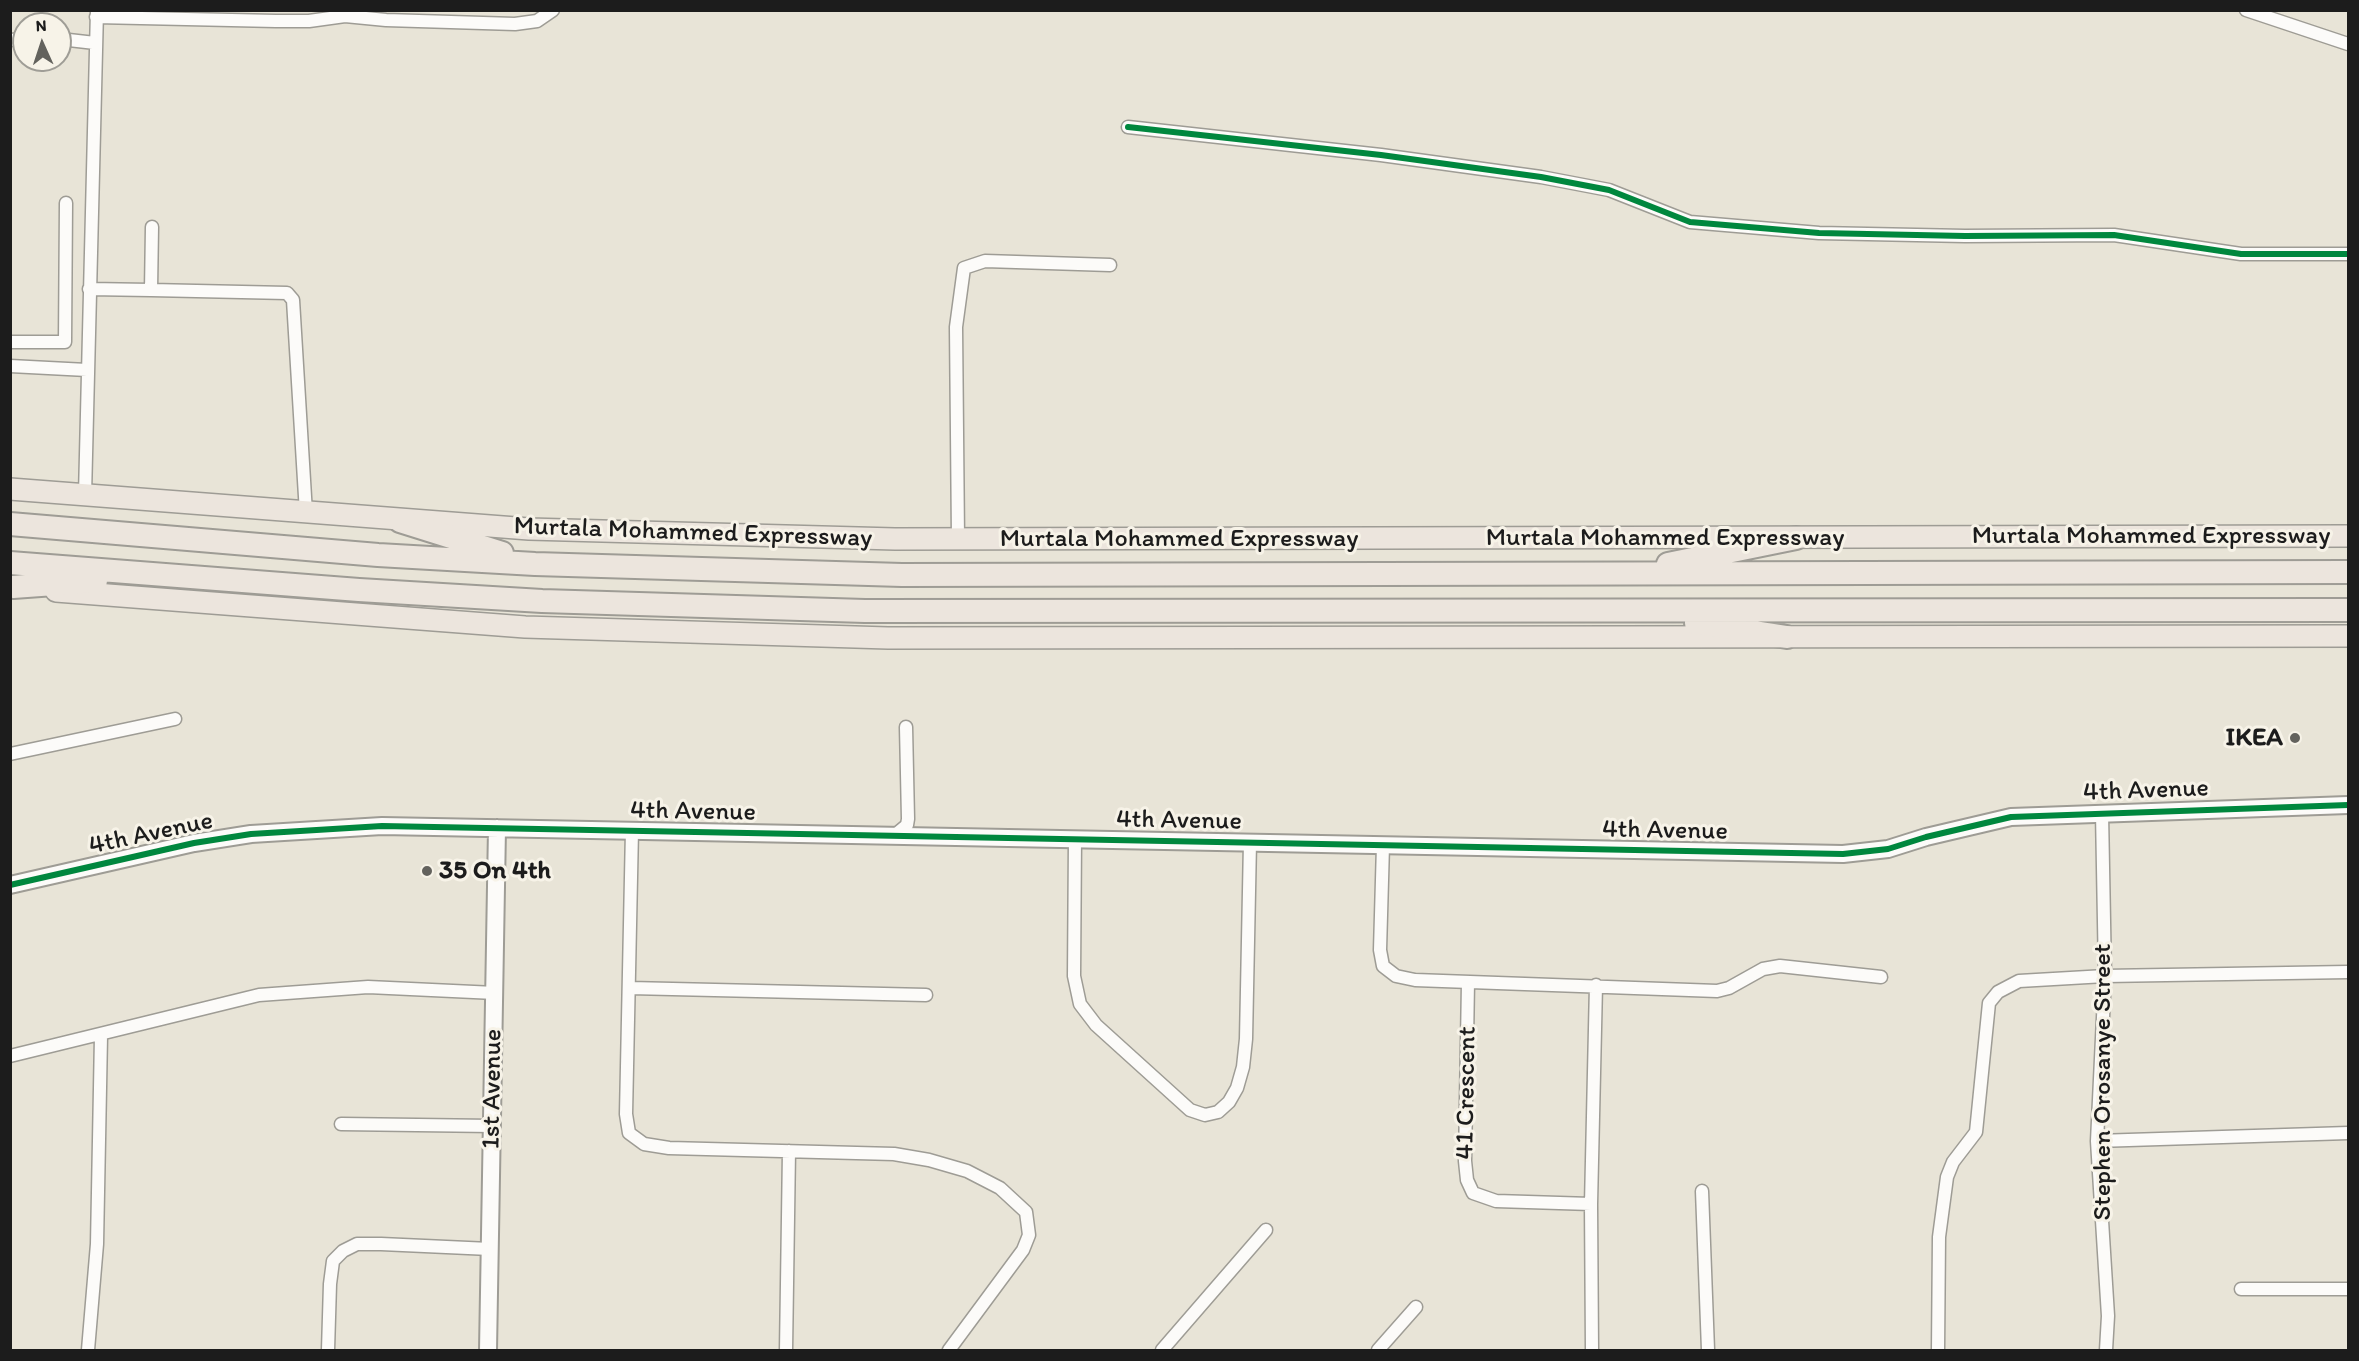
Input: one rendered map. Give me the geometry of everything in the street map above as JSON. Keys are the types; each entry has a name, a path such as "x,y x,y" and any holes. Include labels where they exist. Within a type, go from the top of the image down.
{"highway":[{"name":"Murtala Mohammed Expressway","path":"10,489 400,521 629,534 958,539 2349,536"},
{"path":"400,521 535,564"},
{"name":"Murtala Mohammed Expressway","path":"10,524 378,555 535,564 902,575 2349,572"},
{"path":"1617,574 1796,538"},
{"path":"10,563 164,576 519,599 704,608 865,611 1624,612 2349,610"},
{"path":"12,587 164,576"},
{"path":"12,587 382,618 683,633 888,638 2349,636"},
{"path":"1624,612 1787,637"}],"street":[{"path":"85,495 97,14 298,21 345,16 386,20 516,24 537,21 553,10"},
{"path":"2246,10 2349,44"},
{"path":"72,40 95,43"},
{"path":"1128,127 1381,155 1541,177 1609,190 1690,222 1819,233 2114,235 2241,254 2349,254"},
{"path":"10,342 65,342 66,203"},
{"path":"152,227 152,290"},
{"path":"958,539 956,327 964,268 985,261 1110,265"},
{"path":"89,290 287,293 293,300 306,513"},
{"path":"10,366 87,370"},
{"path":"10,754 176,719"},
{"path":"895,835 907,825 908,819 906,727"},
{"name":"4th Avenue","path":"10,885 194,843 251,834 381,826 1843,854 1888,849 1926,837 2011,817 2349,805"},
{"name":"Stephen Orosanye Street","path":"2102,813 2105,976 2097,1141 2108,1316 2106,1350"},
{"name":"1st Avenue","path":"488,1350 497,828"},
{"path":"632,830 626,1114 629,1133 644,1144 669,1148 894,1154 929,1160 967,1171 1000,1188 1021,1206 1029,1222 1029,1235 1023,1250 949,1350"},
{"path":"1075,838 1074,976 1080,1004 1096,1025 1190,1110 1204,1115 1218,1112 1229,1102 1237,1088 1243,1067 1246,1039 1250,842"},
{"path":"1383,845 1380,950 1383,966 1396,976 1415,980 1717,991 1734,985 1763,969 1780,966 1881,977"},
{"path":"1938,1350 1939,1237 1947,1177 1953,1162 1976,1132 1989,1003 1998,993 2019,981 2105,976 2349,972"},
{"name":"41 Crescent","path":"1468,982 1465,1161 1467,1180 1473,1192 1496,1201 1591,1204"},
{"path":"1592,1350 1591,1204 1596,986"},
{"path":"10,1056 101,1036 259,995 368,987 495,993"},
{"path":"630,988 926,995"},
{"path":"88,1350 98,1244 101,1036"},
{"path":"341,1124 493,1126"},
{"path":"2097,1141 2349,1133"},
{"path":"786,1350 789,1151"},
{"path":"1702,1191 1708,1350"},
{"path":"1162,1350 1266,1230"},
{"path":"328,1350 333,1261 343,1251 357,1244 490,1249"},
{"path":"2241,1289 2349,1289"},
{"path":"1378,1350 1416,1307"}],"cycle path":[{"path":"1128,127 1381,155 1541,177 1609,190 1690,222 1819,233 1965,236 2114,235 2241,254 2348,254"},
{"path":"10,885 194,843 251,834 382,826 1843,854 1888,849 1926,837 2011,817 2348,805"}],"place":[{"name":"IKEA","path":"2295,738"},
{"name":"35 On 4th","path":"427,871"}]}
